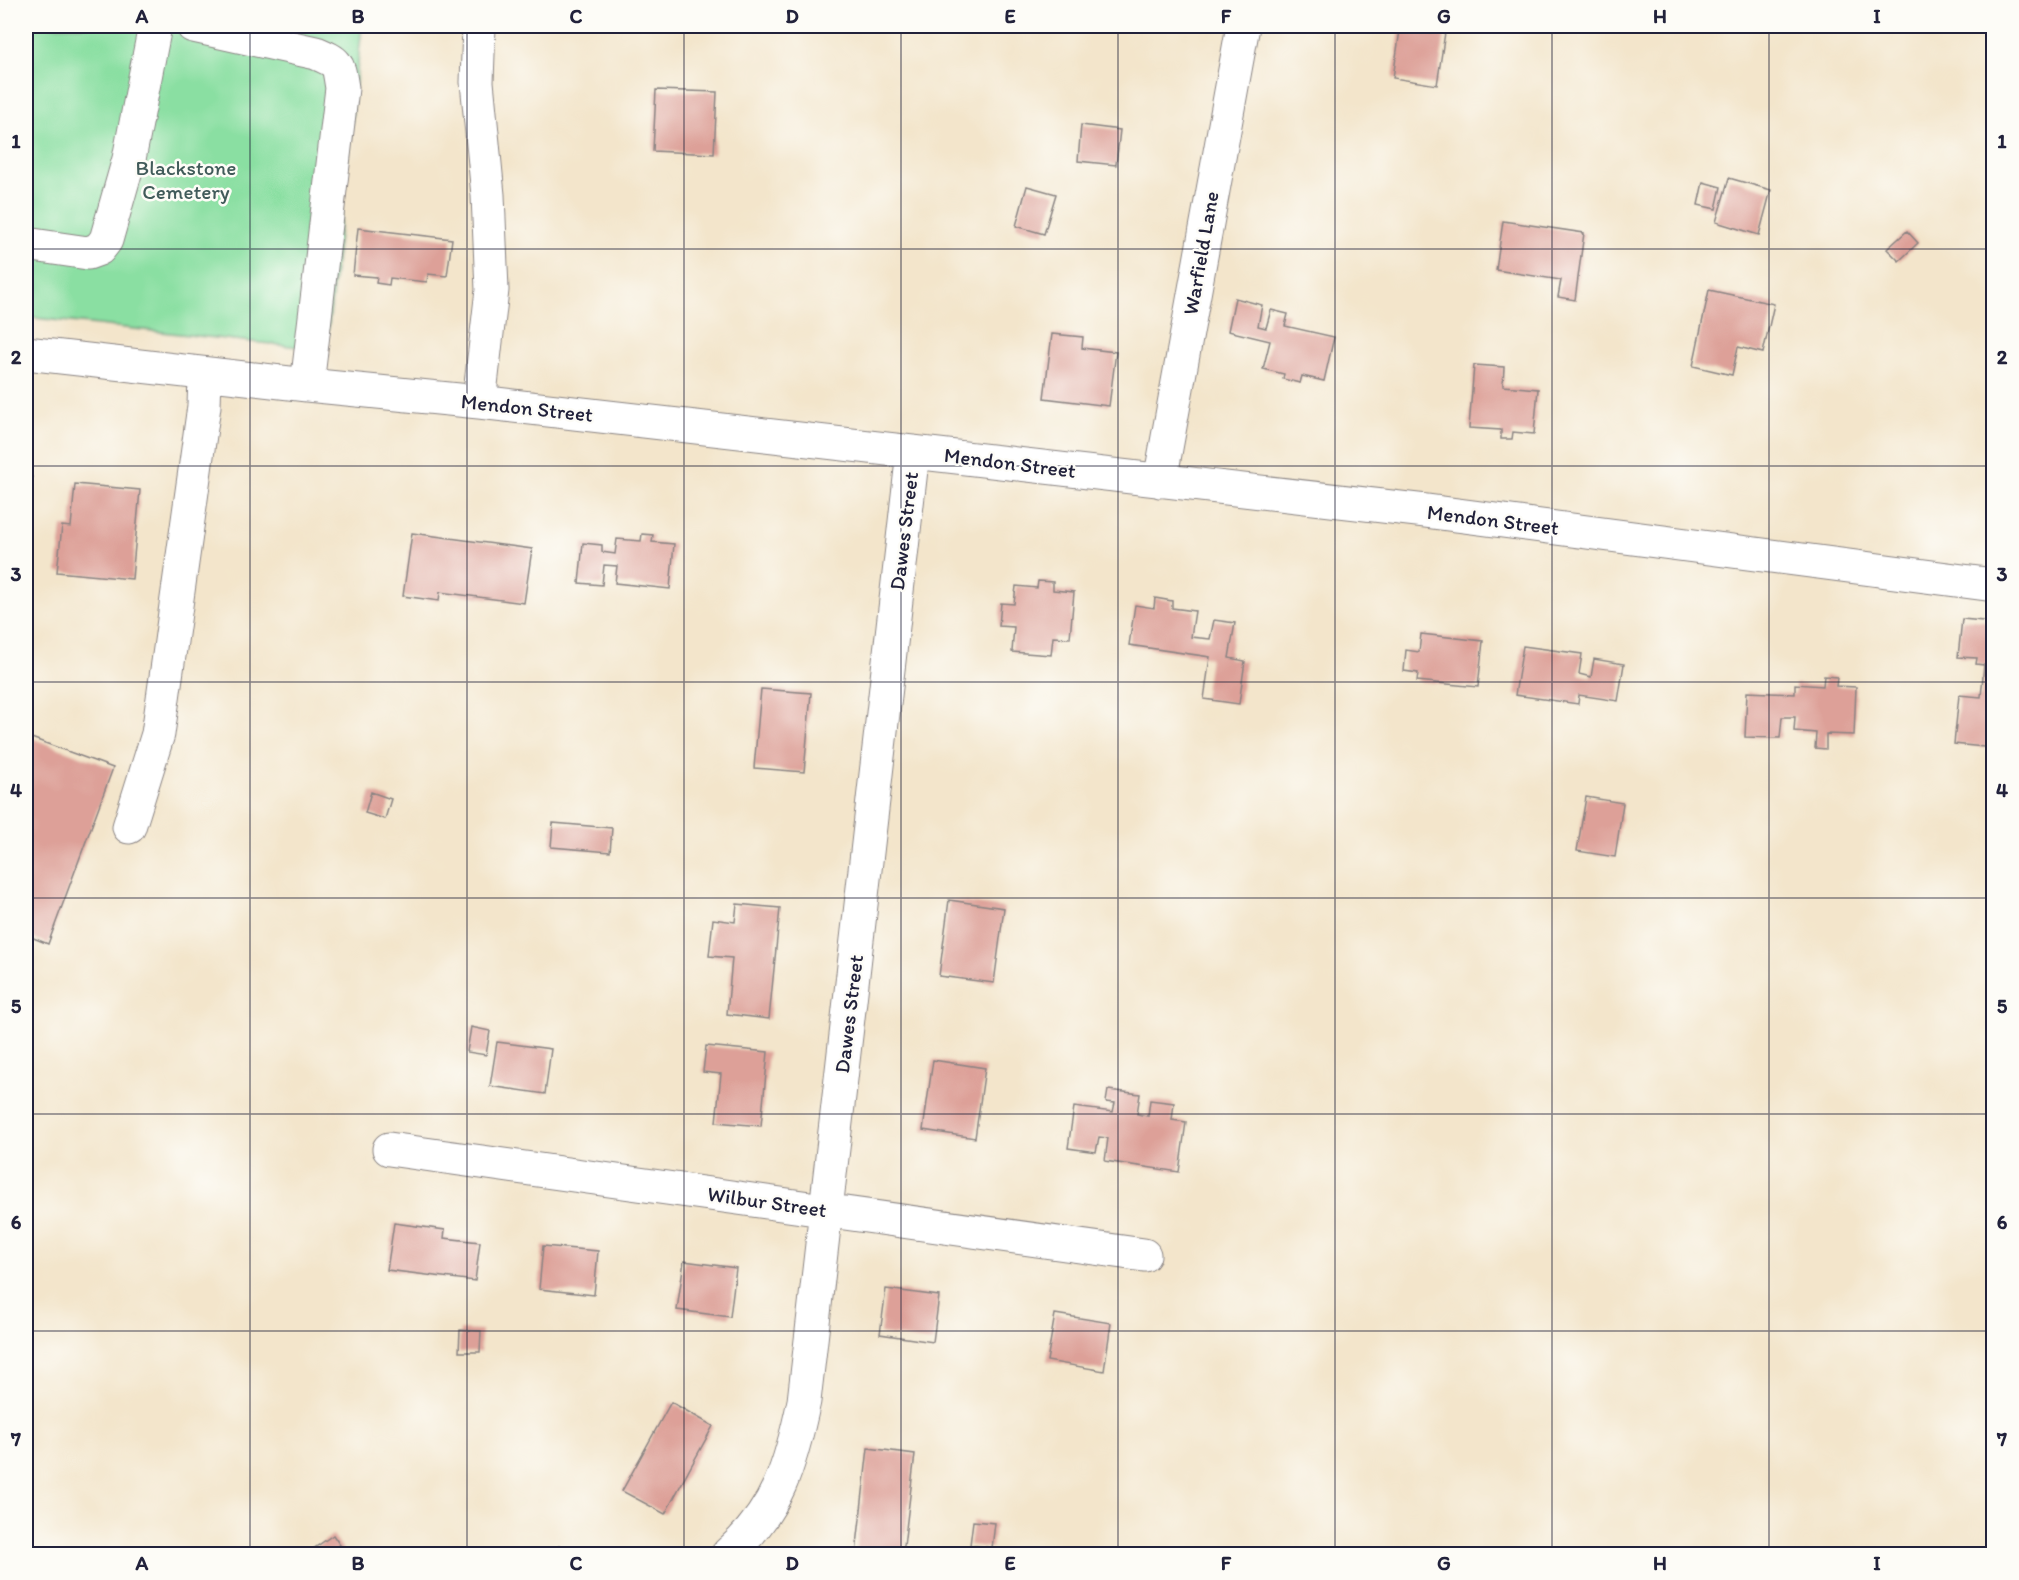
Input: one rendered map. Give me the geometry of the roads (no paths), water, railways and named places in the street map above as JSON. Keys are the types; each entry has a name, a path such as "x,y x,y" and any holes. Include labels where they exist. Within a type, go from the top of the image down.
{"street":[{"path":"26,244 88,253 99,249 106,240 129,159 155,26"},
{"path":"193,26 316,53 332,60 339,67 342,88 307,385"},
{"path":"479,26 477,82 488,195 492,290 479,402"},
{"name":"Warfield Lane","path":"1160,480 1243,26"},
{"name":"Mendon Street","path":"26,353 479,402 1426,511 1994,585"},
{"path":"129,827 158,734 202,418 205,374"},
{"name":"Dawes Street","path":"728,1554 758,1523 775,1497 787,1471 804,1401 913,452"},
{"name":"Wilbur Street","path":"389,1149 1144,1255"}],"park label":[{"name":"Blackstone Cemetery","path":"186,180"}]}
